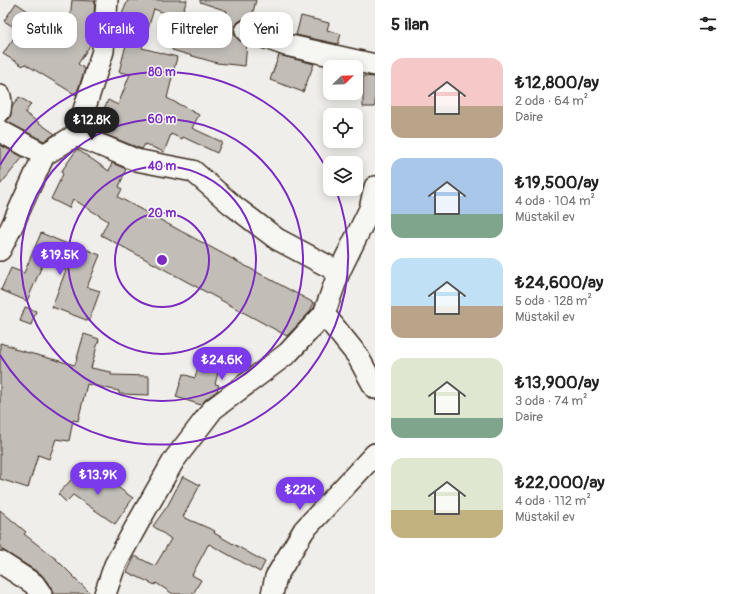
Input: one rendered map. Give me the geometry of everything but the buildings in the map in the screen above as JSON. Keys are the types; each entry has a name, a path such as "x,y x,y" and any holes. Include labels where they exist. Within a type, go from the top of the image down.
{"street":[{"path":"0,250 44,155 76,135 103,51 107,0"},
{"path":"293,47 375,65"},
{"path":"0,96 0,111"},
{"path":"0,131 44,155"},
{"path":"76,135 136,160 193,171 231,204 277,239 339,272"},
{"path":"105,594 115,565 174,460 212,409 288,353 324,314 339,272 370,209 375,186"},
{"path":"324,314 357,355 375,388"},
{"path":"272,594 276,577 304,530 375,454"},
{"path":"0,562 34,584 41,594"}]}
